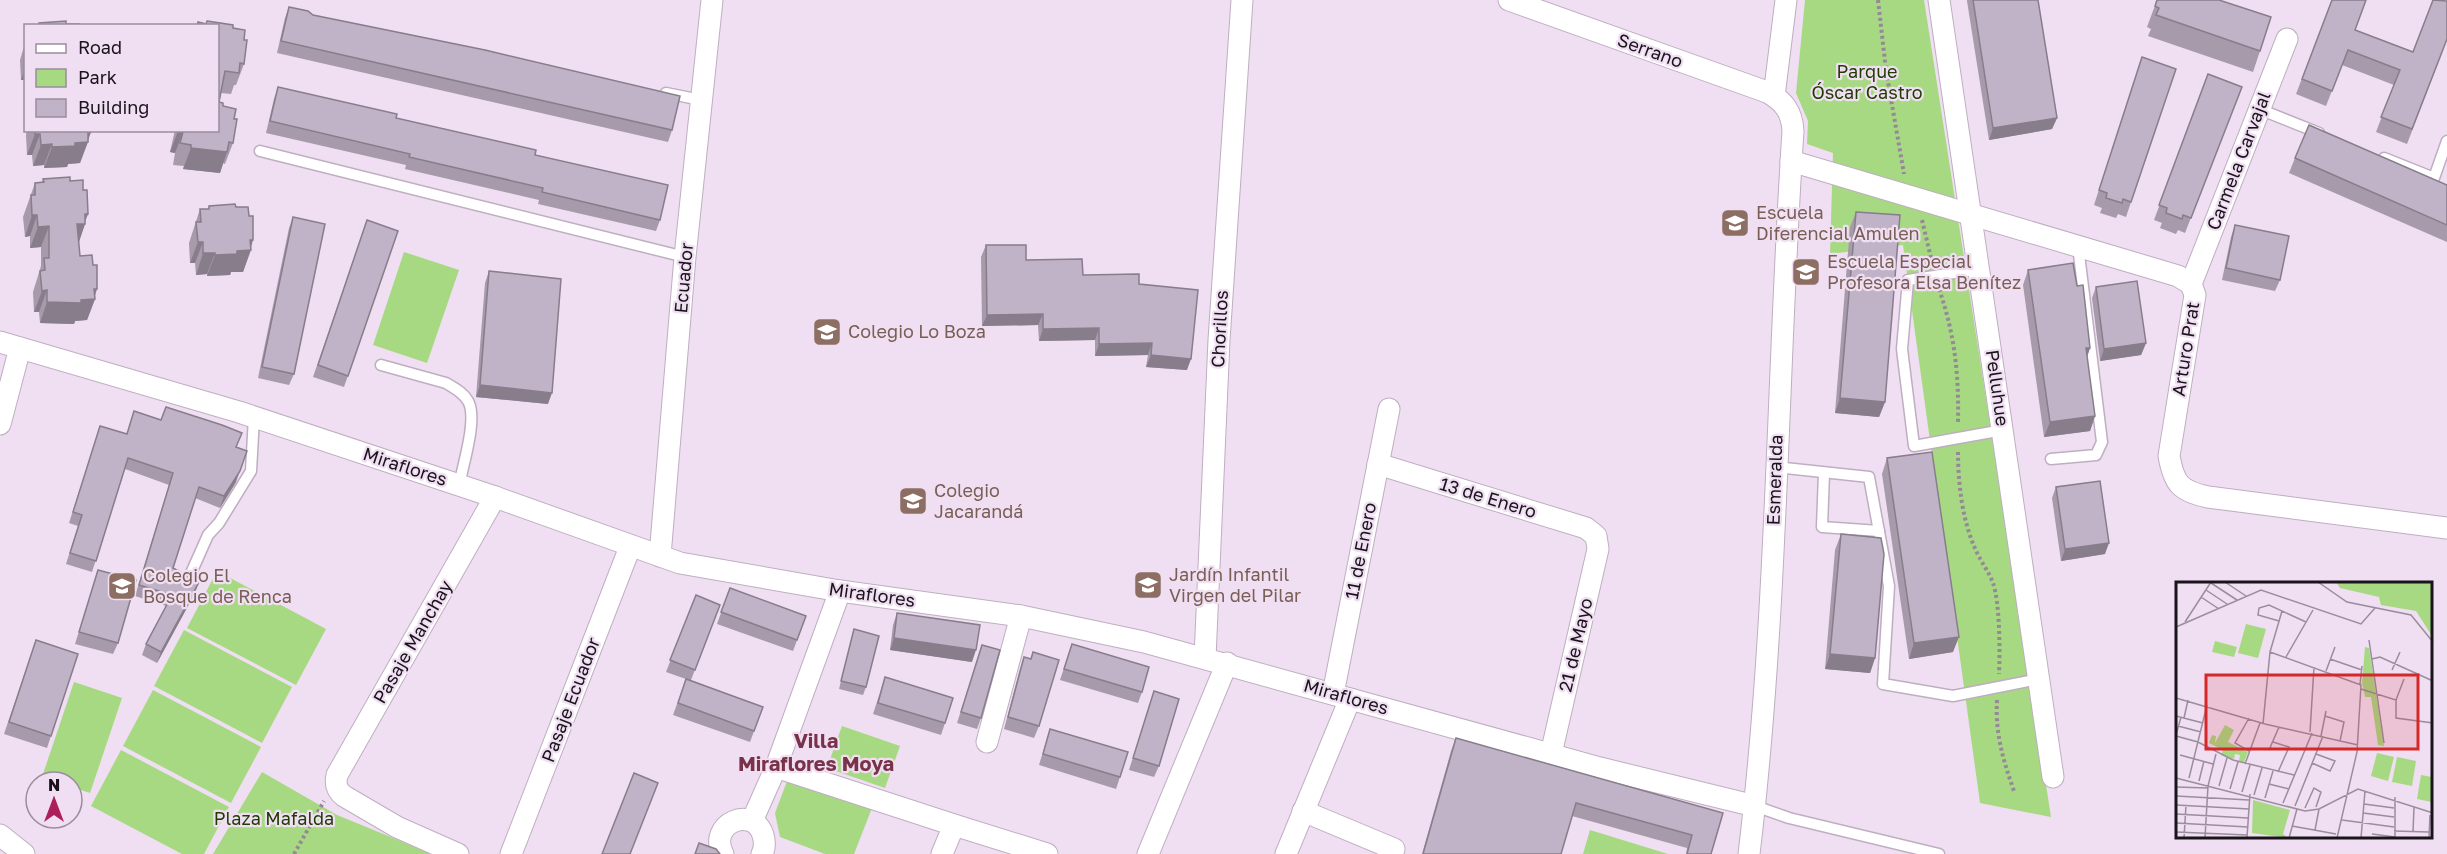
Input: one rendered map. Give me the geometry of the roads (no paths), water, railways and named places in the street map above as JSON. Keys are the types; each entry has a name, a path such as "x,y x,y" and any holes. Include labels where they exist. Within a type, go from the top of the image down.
{"street":[{"name":"Ecuador","path":"660,556 685,257 712,0"},
{"name":"Chorillos","path":"1205,658 1219,340 1242,0"},
{"name":"Serrano","path":"1509,0 1780,102"},
{"name":"Esmeralda","path":"1749,854 1763,724 1791,161 1792,123 1780,102 1786,0"},
{"name":"Pelluhue","path":"1939,0 2053,777"},
{"name":"Carmela Carvajal","path":"2191,284 2287,39"},
{"name":"Arturo Prat","path":"1791,161 2178,276 2191,284 2195,296 2169,456 2172,475 2180,487 2193,494 2208,497 2447,528"},
{"name":"Miraflores","path":"10,345 254,417 495,497 630,547 708,569 840,591 1021,616 1144,642 1551,754 1755,806"},
{"path":"0,424 10,345"},
{"name":"11 de Enero","path":"1286,854 1304,812 1341,696 1389,409"},
{"name":"13 de Enero","path":"1378,464 1586,528 1596,536"},
{"name":"Pasaje Manchay","path":"458,854 397,826 344,796 337,788 337,776 495,497"},
{"name":"21 de Mayo","path":"1551,754 1598,549 1596,536"},
{"name":"Pasaje Ecuador","path":"511,854 630,547"},
{"path":"752,821 776,767 840,591"},
{"path":"987,742 1021,616"},
{"path":"1148,854 1227,663"},
{"path":"776,767 1047,854"},
{"path":"1304,812 1394,849"},
{"path":"723,854 719,847 722,831 729,823 742,819 752,821 762,833 764,850 762,854"},
{"path":"942,854 954,825"},
{"path":"0,835 24,854"}],"lane":[{"path":"655,91 701,100"},
{"path":"2259,109 2325,135"},
{"path":"2368,152 2434,178 2447,141"},
{"path":"260,151 685,257"},
{"path":"2051,459 2096,455 2102,442 2078,246"},
{"path":"1980,269 1908,280 1902,350 1914,446 2003,430"},
{"path":"381,364 446,383 468,400 471,420 459,485"},
{"path":"192,571 208,535 219,523 252,471 254,417"},
{"path":"1776,467 1869,477 1889,586 1883,684 1953,696 2039,679"},
{"path":"1824,473 1822,527 1879,531"},
{"path":"1755,806 1789,818 1939,854"}],"place":[{"name":"Escuela Diferencial Amulen","path":"1735,223"},
{"name":"Escuela Especial Profesora Elsa Benítez","path":"1806,272"},
{"name":"Colegio Lo Boza","path":"827,332"},
{"name":"Colegio Jacarandá","path":"913,501"},
{"name":"Jardín Infantil Virgen del Pilar","path":"1148,585"},
{"name":"Colegio El Bosque de Renca","path":"122,586"}],"district":[{"name":"Villa Miraflores Moya","path":"816,752"}],"park label":[{"name":"Parque Óscar Castro","path":"1867,82"},
{"name":"Plaza Mafalda","path":"274,819"}]}
